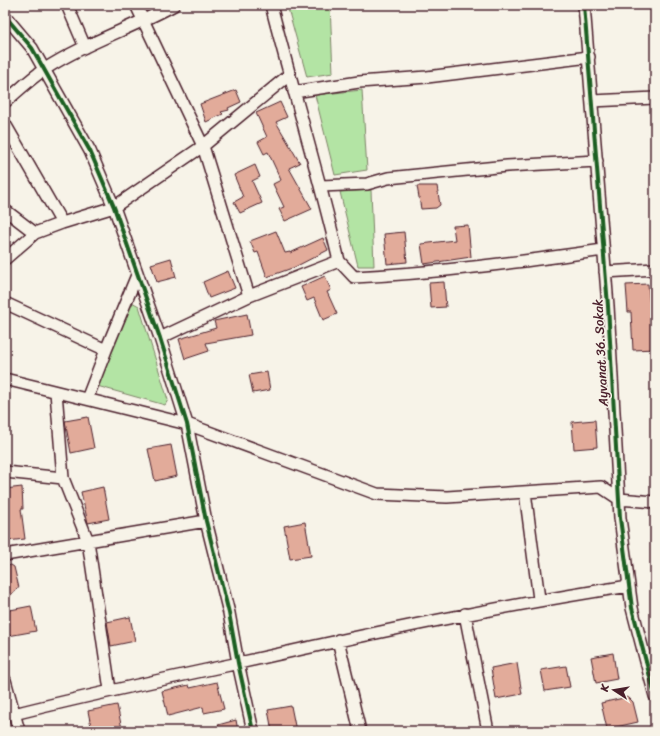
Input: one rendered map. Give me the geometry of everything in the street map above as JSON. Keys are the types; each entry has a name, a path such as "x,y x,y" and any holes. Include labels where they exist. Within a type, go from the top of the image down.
{"street":[{"path":"68,5 85,47"},
{"path":"136,5 203,146 249,296"},
{"path":"5,102 44,69 85,47 144,21 174,5"},
{"path":"271,5 340,261 354,277 488,267 603,250"},
{"name":"Ayvanat 36. Sokak","path":"584,5 605,272 619,499 632,608 655,696"},
{"path":"5,16 32,48 90,150 114,207 160,338 187,424 206,521 229,613 253,731"},
{"path":"294,92 359,82 427,77 589,57"},
{"path":"5,259 35,233 114,207 203,146 289,75"},
{"path":"592,101 655,98"},
{"path":"5,124 62,223"},
{"path":"321,186 367,184 388,178 507,166 597,161"},
{"path":"5,210 35,233"},
{"path":"160,338 249,296 340,261"},
{"path":"605,272 655,269"},
{"path":"87,399 137,275"},
{"path":"5,303 106,350"},
{"path":"5,379 187,424 377,494 447,496 602,487 619,499 655,502"},
{"path":"56,392 63,478 88,541 110,690"},
{"path":"5,472 63,478"},
{"path":"524,492 539,599"},
{"path":"5,555 206,521"},
{"path":"14,714 110,690 338,640 539,599 629,586"},
{"path":"465,614 488,731"},
{"path":"338,640 360,731"},
{"path":"5,680 18,731"}],"green space":[{"path":"287,5 330,5 333,73 307,77"},
{"path":"362,90 367,170 335,175 315,95"},
{"path":"371,190 374,266 358,266 340,192"},
{"path":"130,301 139,306 168,400 165,405 97,386"}],"building":[{"path":"236,90 241,102 228,108 229,110 221,112 223,114 206,122 200,104"},
{"path":"280,102 287,117 276,122 300,163 289,168 312,209 285,221 279,209 284,207 273,184 281,180 268,152 264,154 258,142 267,137 256,113"},
{"path":"255,165 260,177 252,181 262,203 240,213 234,202 243,197 234,175"},
{"path":"417,186 437,186 440,205 436,208 421,209"},
{"path":"468,225 471,257 424,264 421,244 455,240 453,226"},
{"path":"276,231 285,253 290,253 323,238 328,250 295,267 267,277 258,252 255,253 250,241"},
{"path":"404,232 407,262 387,264 384,234"},
{"path":"171,258 176,277 157,282 151,264"},
{"path":"228,271 235,288 209,298 203,282"},
{"path":"325,276 331,290 327,292 337,314 323,320 314,298 307,301 301,287"},
{"path":"444,282 446,307 431,308 429,283"},
{"path":"648,284 655,349 633,350 631,312 628,312 626,285"},
{"path":"247,314 251,335 206,343 209,351 185,359 179,339 216,328 214,321"},
{"path":"267,372 270,390 253,393 249,375"},
{"path":"88,417 94,448 71,453 65,421"},
{"path":"595,420 597,447 574,449 572,422"},
{"path":"171,445 177,476 155,481 148,449"},
{"path":"22,487 23,509 21,509 25,539 7,541 5,522 5,489"},
{"path":"103,487 109,519 88,523 81,492"},
{"path":"305,522 311,556 290,559 284,526"},
{"path":"11,565 14,567 19,588 17,588 5,602 5,567"},
{"path":"31,606 36,631 8,636 5,611"},
{"path":"130,617 135,641 111,646 107,622"},
{"path":"613,653 617,679 596,683 591,657"},
{"path":"517,663 522,694 496,699 491,668"},
{"path":"566,666 570,687 545,691 541,670"},
{"path":"217,682 224,709 204,713 203,707 168,716 162,691 189,685 190,688"},
{"path":"628,697 633,702 638,722 607,729 601,703"},
{"path":"117,705 122,729 111,731 92,731 88,711"},
{"path":"291,706 296,731 272,731 268,710"},
{"path":"236,720 238,731 220,731 218,725"}],"cycle path":[{"path":"584,5 608,306 620,518 632,608 655,696"},
{"path":"5,16 32,48 90,151 114,207 160,338 187,424 206,521 229,613 253,731"}]}
